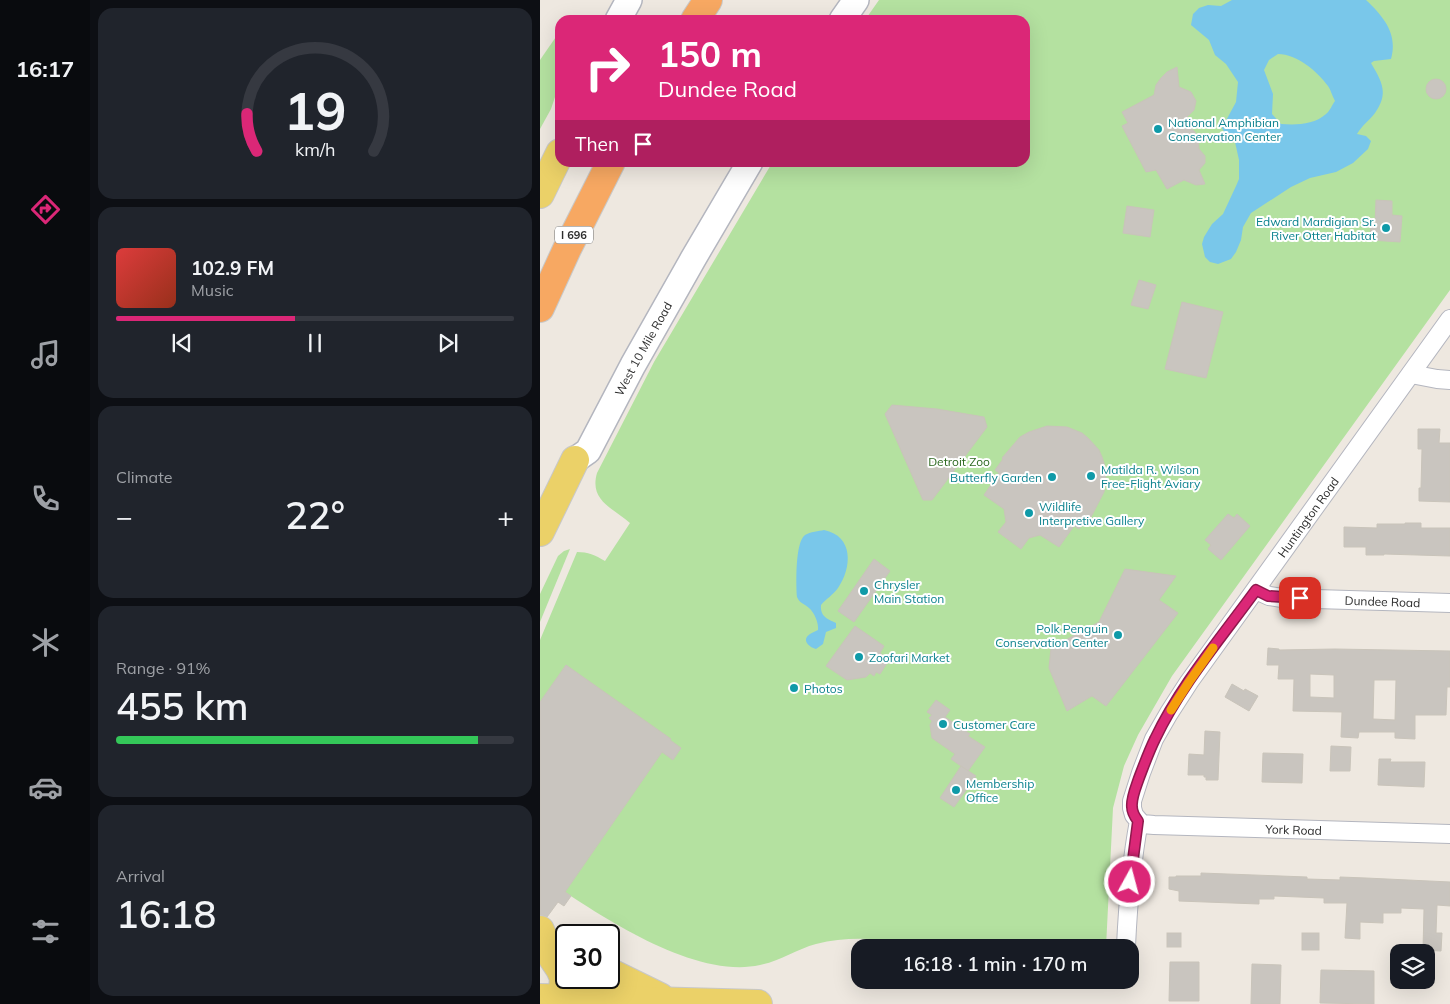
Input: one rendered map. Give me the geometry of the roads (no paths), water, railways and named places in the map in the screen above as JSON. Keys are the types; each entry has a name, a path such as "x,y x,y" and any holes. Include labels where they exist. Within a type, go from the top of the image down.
{"highway":[{"path":"698,15 708,0"},
{"name":"I 696","path":"540,308 608,167"}],"main road":[{"path":"621,15 629,0"},
{"path":"846,15 856,0"},
{"path":"540,194 555,163"},
{"name":"West 10 Mile Road","path":"540,532 574,460 588,452 647,340 747,167"},
{"path":"540,929 555,937"},
{"path":"540,929 550,954 564,978 554,1001 758,1004"},
{"path":"620,977 670,1002"}],"street":[{"name":"Huntington Road","path":"1126,939 1128,901 1138,821 1134,815 1132,801 1154,739 1189,682 1450,319"},
{"path":"1411,374 1450,380"},
{"name":"Dundee Road","path":"1256,590 1268,596 1282,598 1450,603"},
{"name":"York Road","path":"1138,821 1142,824 1154,825 1450,834"}],"water":[{"path":"1232,0 1366,0 1388,26 1393,42 1393,50 1391,59 1371,63 1381,82 1383,93 1375,113 1357,134 1366,136 1371,141 1368,149 1353,163 1336,172 1310,178 1291,187 1251,213 1243,227 1241,240 1236,252 1231,259 1218,264 1210,262 1205,257 1202,244 1212,224 1223,214 1239,179 1239,160 1235,142 1227,137 1222,128 1236,102 1238,82 1226,64 1215,55 1209,40 1191,25 1193,14 1199,8 1208,5 1221,6","holes":["1278,54 1306,64 1329,88 1335,101 1329,111 1321,118 1305,124 1281,124 1272,114 1273,94 1264,70 1269,60"]},
{"path":"824,530 834,533 841,539 848,554 848,562 843,580 838,588 821,605 823,615 836,623 836,628 826,632 823,644 816,649 811,647 806,641 807,636 818,630 818,627 813,612 799,601 797,597 797,564 799,546 805,535"}],"place":[{"name":"National Amphibian Conservation Center","path":"1158,129"},
{"name":"Edward Mardigian Sr. River Otter Habitat","path":"1386,228"},
{"name":"Matilda R. Wilson Free-Flight Aviary","path":"1091,476"},
{"name":"Butterfly Garden","path":"1052,477"},
{"name":"Wildlife Interpretive Gallery","path":"1029,513"},
{"name":"Chrysler Main Station","path":"864,591"},
{"name":"Polk Penguin Conservation Center","path":"1118,635"},
{"name":"Zoofari Market","path":"859,657"},
{"name":"Photos","path":"794,688"},
{"name":"Customer Care","path":"943,724"},
{"name":"Membership Office","path":"956,790"}],"park label":[{"name":"Detroit Zoo","path":"959,461"}]}
